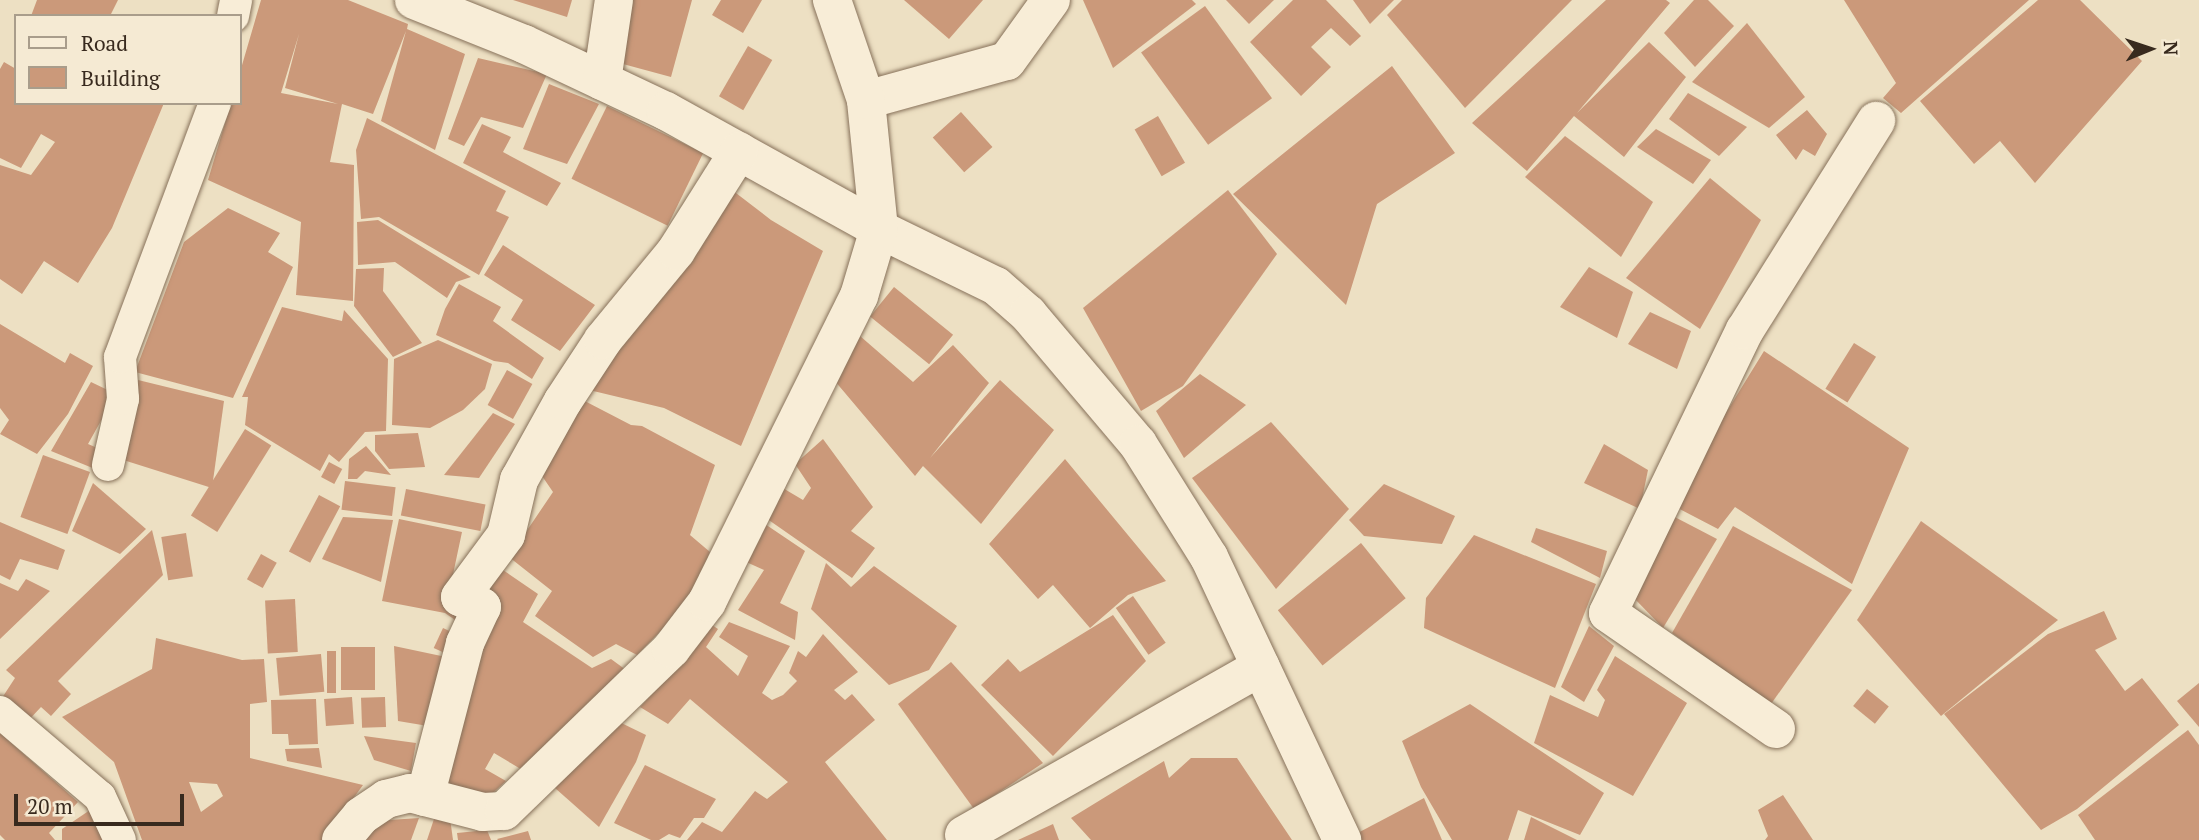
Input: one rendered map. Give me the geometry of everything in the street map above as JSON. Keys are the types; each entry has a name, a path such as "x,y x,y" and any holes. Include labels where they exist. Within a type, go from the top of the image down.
{"street":[{"path":"414,0 524,44 666,111 879,229 996,286 1028,314 1138,444 1209,557 1342,840"},
{"path":"603,81 614,0"},
{"path":"341,840 361,816 386,799 410,793 483,812 504,811 671,649 707,601 859,296 879,229 866,100 832,0"},
{"path":"866,100 1007,61 1051,0"},
{"path":"1776,729 1608,613 1745,330 1876,121"},
{"path":"425,797 465,643 482,607 460,597 506,534 519,480 563,401 603,340 676,251 738,151"},
{"path":"964,835 1261,667"}],"lane":[{"path":"107,465 123,399 120,356 214,105"},
{"path":"0,712 100,797 120,840"}],"building":[{"path":"37,0 118,0 111,14 32,14"},
{"path":"261,0 348,0 408,24 407,29 465,54 435,150 381,121 406,31 373,114 342,104 330,162 354,165 353,301 296,295 301,222 208,180 230,105 242,105 242,65","holes":["299,34 285,88 338,104 281,93"]},
{"path":"513,0 572,0 567,17"},
{"path":"630,0 692,0 671,77 623,64"},
{"path":"721,0 762,0 743,33 712,15"},
{"path":"904,0 983,0 949,39"},
{"path":"1083,0 1192,0 1196,4 1113,68"},
{"path":"1226,0 1274,0 1249,24"},
{"path":"1293,0 1326,0 1361,36 1350,46 1331,28 1311,47 1331,67 1301,96 1250,42"},
{"path":"1353,0 1394,0 1370,24"},
{"path":"1402,0 1572,0 1465,108 1387,15"},
{"path":"1606,0 1666,0 1670,3 1577,113 1649,42 1686,77 1624,157 1574,116 1527,171 1472,123"},
{"path":"1694,0 1708,0 1734,26 1695,67 1664,33"},
{"path":"1844,0 2029,0 1901,113 1883,98 1896,83"},
{"path":"2038,0 2080,0 2142,61 2035,183 2000,141 1974,164 1920,101"},
{"path":"1205,6 1272,98 1208,145 1141,52"},
{"path":"1747,23 1805,97 1769,128 1692,82"},
{"path":"748,46 772,60 743,110 719,96"},
{"path":"478,58 547,74 523,128 481,117 464,146 448,139"},
{"path":"4,62 14,68 14,105 163,105 112,228 78,283 44,261 22,294 0,279 0,165 31,175 55,142 41,134 21,168 0,158 0,69"},
{"path":"1392,66 1455,153 1377,204 1346,305 1233,194"},
{"path":"549,84 599,104 567,164 523,149"},
{"path":"1688,93 1747,127 1719,156 1669,119"},
{"path":"607,106 703,153 668,226 571,179"},
{"path":"1807,110 1827,134 1815,156 1803,149 1796,160 1776,135"},
{"path":"961,112 992,147 964,172 933,137"},
{"path":"1158,116 1185,163 1162,176 1135,130"},
{"path":"367,118 506,191 496,211 509,217 479,275 379,217 361,219 356,150"},
{"path":"482,124 511,137 503,152 561,183 547,206 463,163"},
{"path":"1656,129 1711,160 1693,184 1637,147"},
{"path":"1565,136 1653,202 1621,257 1525,177"},
{"path":"1710,178 1761,220 1700,329 1626,278"},
{"path":"732,190 771,220 823,251 741,446 664,408 585,389"},
{"path":"1228,190 1277,254 1183,386 1141,411 1083,308"},
{"path":"228,208 280,233 268,252 293,267 233,398 135,372 184,242"},
{"path":"378,220 471,277 456,282 447,298 395,262 358,265 357,222"},
{"path":"503,245 595,305 560,351 511,320 523,300 484,275"},
{"path":"1589,267 1633,292 1617,338 1560,307"},
{"path":"384,268 383,291 422,343 393,357 354,306 356,269"},
{"path":"459,284 501,307 493,321 544,358 532,379 508,363 494,361 436,335 445,309"},
{"path":"894,287 953,335 929,364 870,317"},
{"path":"282,307 342,321 344,310 388,359 386,431 365,432 339,462 329,454 320,471 245,425 248,397 242,397"},
{"path":"1650,312 1691,331 1677,369 1628,344"},
{"path":"0,324 65,363 70,353 93,366 68,414 37,454 0,434 9,420 0,408"},
{"path":"860,336 913,382 953,345 989,383 930,458 1000,380 1054,430 981,524 923,466 915,476 829,374"},
{"path":"438,340 492,364 485,389 463,410 430,428 392,425 394,359"},
{"path":"1854,343 1876,357 1847,403 1825,389"},
{"path":"1764,351 1909,448 1852,584 1735,507 1718,529 1670,504"},
{"path":"507,370 532,384 513,419 488,405"},
{"path":"1200,374 1246,405 1184,458 1156,411"},
{"path":"138,380 224,401 212,488 117,458"},
{"path":"91,382 116,394 88,444 102,450 95,469 51,451"},
{"path":"577,397 631,425 642,426 715,465 690,535 710,552 690,601 637,655 616,644 593,657 535,616 552,591 509,557 553,492 540,473"},
{"path":"493,413 515,424 479,478 444,475"},
{"path":"1271,422 1349,509 1276,589 1192,478"},
{"path":"245,429 271,445 217,532 191,516"},
{"path":"418,433 425,467 389,469 375,451 375,435"},
{"path":"823,439 873,507 851,531 875,548 852,578 763,516 781,487 803,500 811,488 795,464"},
{"path":"1604,444 1648,470 1640,509 1584,483"},
{"path":"366,446 391,475 365,471 357,479 348,479 349,459"},
{"path":"43,455 90,472 67,534 20,517"},
{"path":"1065,459 1166,581 1128,595 1090,628 1053,585 1038,599 989,544"},
{"path":"329,462 342,469 334,484 321,477"},
{"path":"345,481 396,487 392,516 341,510"},
{"path":"93,483 146,529 120,554 72,531"},
{"path":"1384,484 1455,516 1442,544 1364,536 1349,520"},
{"path":"406,489 486,504 480,531 401,516"},
{"path":"319,495 340,506 310,563 289,552"},
{"path":"1669,514 1717,539 1663,628 1632,596"},
{"path":"343,517 393,520 381,582 322,559"},
{"path":"399,519 462,532 448,598 464,626 445,613 382,601"},
{"path":"1921,521 2058,620 1941,716 1857,620"},
{"path":"0,522 65,550 58,570 20,559 10,580 0,575"},
{"path":"762,522 805,551 780,603 798,612 795,640 738,610 764,570 744,561"},
{"path":"1733,526 1852,590 1771,704 1672,633"},
{"path":"1536,528 1607,551 1600,578 1531,542"},
{"path":"152,530 163,575 58,681 71,694 51,716 41,707 25,724 0,701 15,678 6,670"},
{"path":"186,533 193,576 168,580 161,537"},
{"path":"1474,535 1596,584 1555,688 1424,628 1426,598"},
{"path":"1361,543 1406,598 1323,666 1278,610"},
{"path":"261,554 277,563 263,588 247,579"},
{"path":"826,563 851,587 874,566 957,626 929,670 889,685 811,609"},
{"path":"500,568 538,594 523,622 592,668 611,659 626,670 524,771 494,753 485,769 506,781 485,800 438,785 480,630 501,605 481,589"},
{"path":"26,579 50,591 0,639 0,583 18,591"},
{"path":"1133,596 1166,643 1148,655 1116,608"},
{"path":"295,599 298,652 268,653 265,601"},
{"path":"2104,611 2117,639 2095,650 2125,691 2142,678 2179,725 2077,809 2041,830 1944,714 2048,634"},
{"path":"1113,615 1146,661 1053,756 981,685 1008,659 1020,672"},
{"path":"703,619 718,629 706,647 738,676 748,656 719,637 729,622 790,646 762,693 772,700 783,695 797,681 789,673 798,651 806,657 823,634 858,672 834,690 845,700 852,694 875,720 825,762 887,840 687,840 702,822 722,832 755,791 767,799 788,782 690,699 668,724 640,707 685,658"},
{"path":"1589,626 1614,646 1584,702 1561,687"},
{"path":"443,628 458,635 449,655 434,648"},
{"path":"156,638 242,660 264,659 267,702 250,704 250,758 363,785 323,840 142,840 114,762 62,717 152,669","holes":["189,782 217,784 223,796 201,812"]},
{"path":"394,646 446,657 428,726 398,721"},
{"path":"341,647 375,647 375,690 341,690"},
{"path":"327,651 336,651 336,693 327,693"},
{"path":"321,654 324,692 279,696 276,658"},
{"path":"1615,656 1687,703 1633,796 1534,743 1550,695 1598,717 1605,700 1597,690"},
{"path":"951,662 1043,763 974,809 898,704"},
{"path":"2199,683 2199,727 2177,701"},
{"path":"1867,689 1889,707 1875,724 1853,706"},
{"path":"352,697 354,724 326,726 324,699"},
{"path":"385,697 386,727 362,728 361,698"},
{"path":"316,699 318,744 289,745 288,734 272,734 271,700"},
{"path":"1470,704 1604,793 1580,835 1518,810 1508,840 1452,840 1421,787 1402,741"},
{"path":"611,718 646,735 636,762 599,827 555,788"},
{"path":"2188,730 2199,745 2199,840 2095,840 2078,815"},
{"path":"0,733 78,802 49,833 55,840 5,840 0,835"},
{"path":"364,736 416,743 411,771 374,760"},
{"path":"319,748 322,768 287,761 285,749"},
{"path":"1191,758 1237,758 1292,840 1091,840 1071,818 1164,761 1169,778"},
{"path":"645,765 716,799 704,818 694,818 680,838 669,834 659,840 651,840 614,823"},
{"path":"1783,795 1813,840 1765,840 1768,836 1758,810"},
{"path":"1424,798 1442,840 1354,840 1352,836"},
{"path":"93,808 107,840 62,840 62,829"},
{"path":"437,810 449,811 453,840 427,840"},
{"path":"1531,817 1577,840 1524,840"},
{"path":"419,818 411,840 357,840 375,821"},
{"path":"1053,824 1059,840 1018,840"},
{"path":"487,830 491,840 458,840 457,833"},
{"path":"528,831 531,840 497,839"}]}
